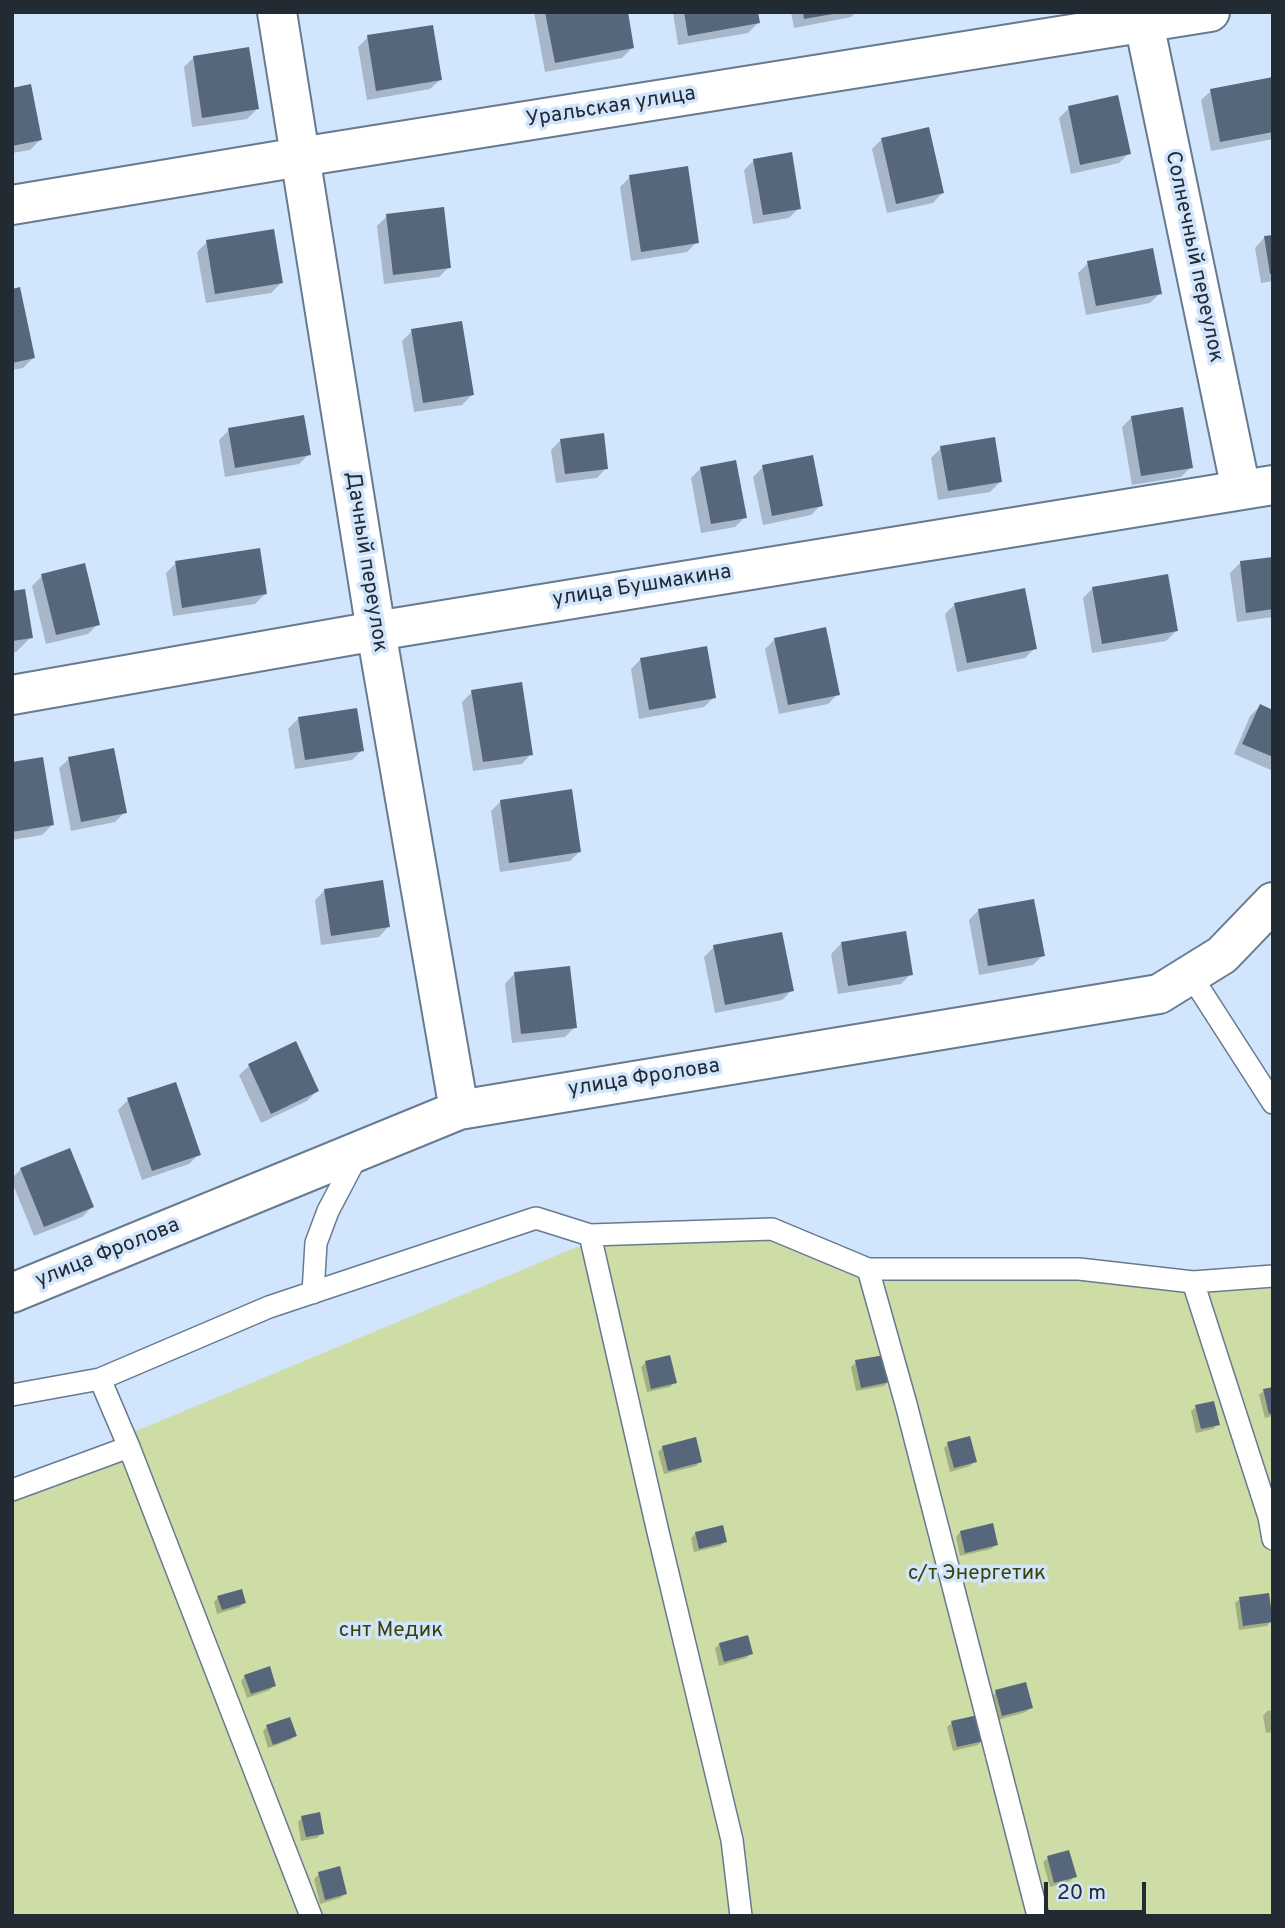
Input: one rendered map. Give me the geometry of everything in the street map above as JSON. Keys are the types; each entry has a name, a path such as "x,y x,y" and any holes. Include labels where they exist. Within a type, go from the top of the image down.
{"street":[{"name":"Дачный переулок","path":"277,12 376,631 459,1110"},
{"name":"Уральская улица","path":"12,205 1210,12"},
{"name":"Солнечный переулок","path":"1144,23 1257,488"},
{"name":"улица Бушмакина","path":"12,695 376,631 1257,488"},
{"name":"улица Фролова","path":"12,1293 459,1110 1160,994 1222,954 1273,902"}],"lane":[{"path":"1190,975 1273,1103"},
{"path":"313,1293 316,1243 328,1211 360,1151"},
{"path":"12,1395 100,1379 270,1307 536,1218 590,1235 772,1229 868,1269 1079,1269 1193,1282 1273,1276"},
{"path":"590,1235 732,1840 741,1916"},
{"path":"868,1269 906,1404 1038,1916"},
{"path":"1193,1282 1265,1504 1273,1539"},
{"path":"100,1379 129,1447 311,1916"},
{"path":"12,1490 129,1447"}],"green space":[{"path":"794,1227 885,1278 1226,1282 1273,1285 1273,1916 12,1916 12,1483 577,1247"}],"building":[{"path":"545,12 628,12 634,48 555,63"},
{"path":"684,12 758,12 760,23 688,36"},
{"path":"803,12 833,12 833,14 804,19"},
{"path":"433,25 442,80 376,91 367,35"},
{"path":"249,47 259,109 202,118 193,56"},
{"path":"1273,77 1273,132 1220,142 1210,89"},
{"path":"31,84 42,140 12,146 12,88"},
{"path":"1118,95 1131,154 1080,165 1068,106"},
{"path":"929,127 944,193 896,204 881,138"},
{"path":"792,152 801,209 763,215 753,159"},
{"path":"688,166 699,243 641,252 629,175"},
{"path":"444,207 451,268 393,275 386,214"},
{"path":"274,229 283,283 215,294 206,240"},
{"path":"1273,235 1273,274 1270,274 1264,236"},
{"path":"1153,248 1162,294 1096,306 1087,261"},
{"path":"20,287 35,358 12,363 12,289"},
{"path":"462,321 474,395 423,403 411,329"},
{"path":"1183,407 1193,468 1141,476 1131,416"},
{"path":"304,415 311,455 235,468 228,428"},
{"path":"604,433 608,469 565,474 560,439"},
{"path":"995,437 1002,482 948,491 940,446"},
{"path":"813,455 823,506 772,516 762,465"},
{"path":"736,460 747,518 711,524 700,467"},
{"path":"260,548 267,594 182,608 175,561"},
{"path":"1273,557 1273,609 1246,613 1240,561"},
{"path":"85,563 100,625 56,635 41,574"},
{"path":"1168,574 1178,631 1102,644 1092,587"},
{"path":"1025,588 1037,649 967,663 954,603"},
{"path":"25,589 33,638 12,641 12,591"},
{"path":"826,627 840,695 788,705 774,638"},
{"path":"707,646 716,698 649,710 640,658"},
{"path":"522,682 533,755 483,762 471,690"},
{"path":"1260,704 1273,710 1273,757 1242,744"},
{"path":"357,708 364,751 305,760 298,717"},
{"path":"114,748 127,813 81,822 68,757"},
{"path":"43,757 54,825 12,832 12,762"},
{"path":"572,789 581,852 509,863 500,800"},
{"path":"383,880 390,927 331,936 324,889"},
{"path":"1034,899 1045,956 988,966 978,909"},
{"path":"906,931 913,975 848,986 841,942"},
{"path":"782,932 794,991 725,1005 713,945"},
{"path":"570,966 577,1028 521,1034 514,972"},
{"path":"296,1041 319,1091 271,1114 248,1064"},
{"path":"176,1082 201,1155 152,1171 127,1098"},
{"path":"70,1148 94,1207 44,1227 20,1168"},
{"path":"670,1355 677,1383 651,1389 645,1361"},
{"path":"885,1355 890,1382 861,1388 855,1360"},
{"path":"1273,1387 1273,1413 1269,1414 1263,1389"},
{"path":"1214,1401 1220,1425 1201,1429 1195,1405"},
{"path":"970,1436 977,1462 954,1468 947,1442"},
{"path":"696,1437 702,1462 668,1471 662,1446"},
{"path":"993,1523 998,1545 965,1553 960,1531"},
{"path":"723,1525 727,1542 699,1549 695,1532"},
{"path":"242,1589 246,1603 222,1610 217,1596"},
{"path":"1269,1593 1273,1622 1243,1626 1239,1597"},
{"path":"748,1635 753,1654 724,1662 719,1643"},
{"path":"270,1666 276,1686 251,1694 244,1675"},
{"path":"1026,1682 1033,1708 1002,1716 995,1690"},
{"path":"978,1715 984,1741 957,1747 951,1721"},
{"path":"290,1717 297,1736 273,1745 266,1725"},
{"path":"320,1812 324,1834 306,1837 301,1816"},
{"path":"1069,1850 1077,1877 1054,1883 1047,1856"},
{"path":"340,1866 347,1894 325,1900 318,1872"}],"park label":[{"name":"с/т Энергетик","path":"977,1575"},
{"name":"снт Медик","path":"391,1632"}]}
